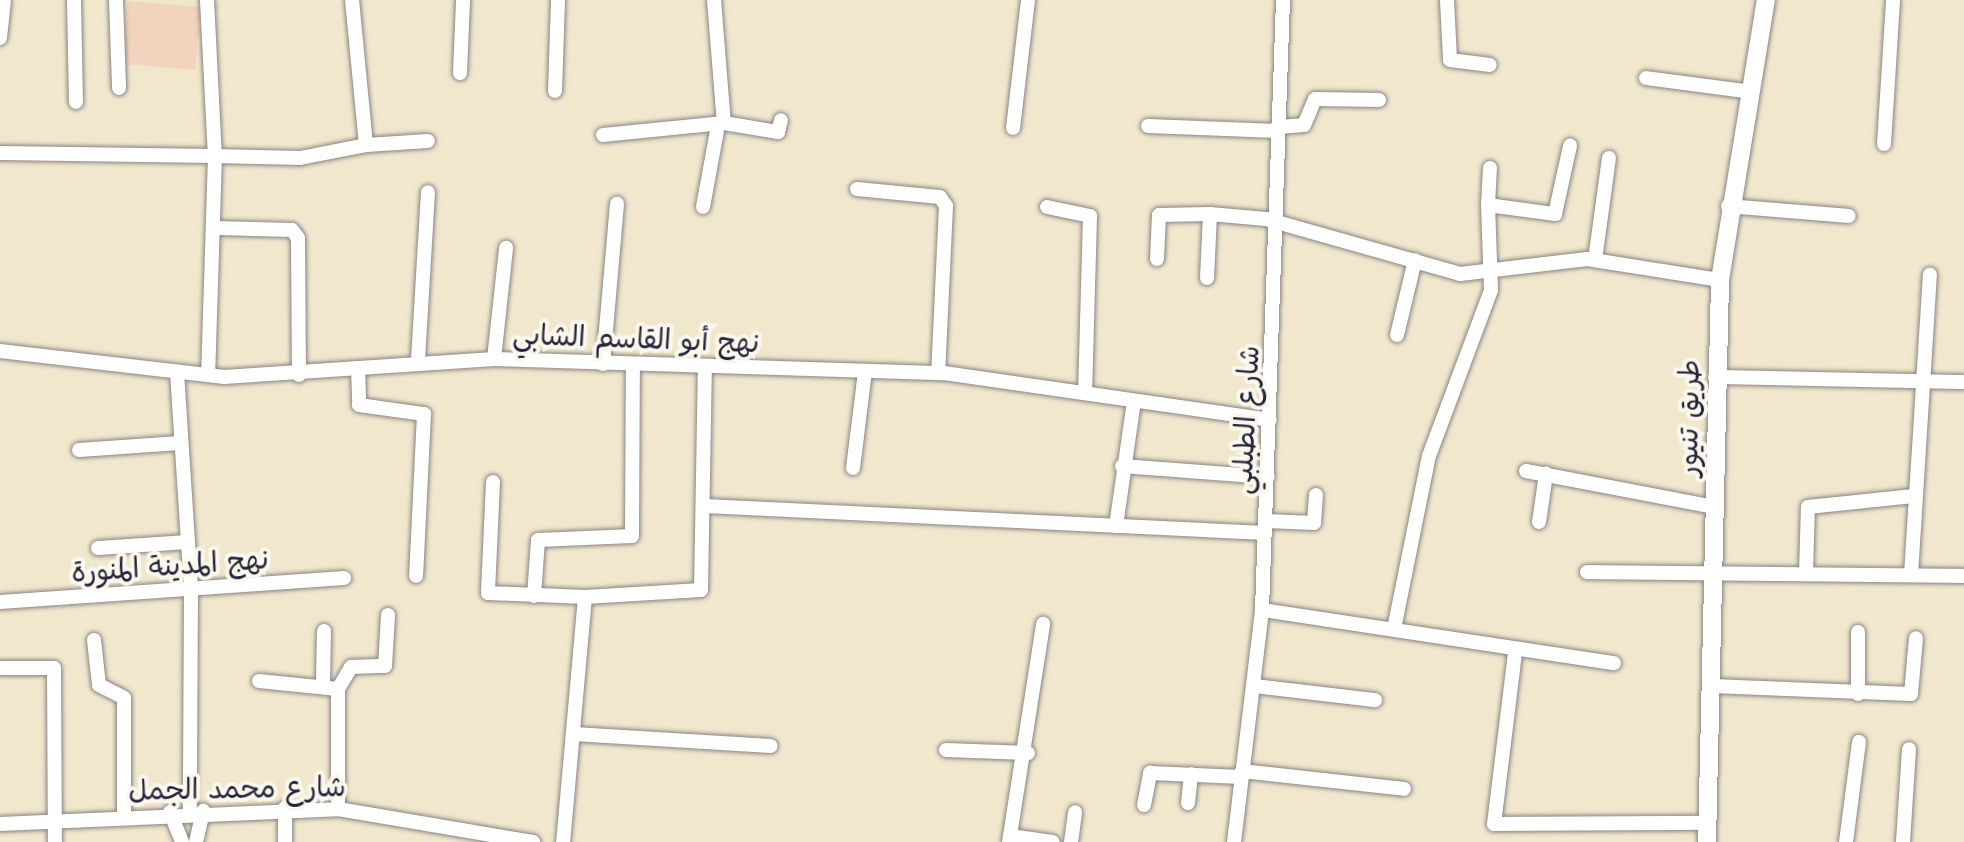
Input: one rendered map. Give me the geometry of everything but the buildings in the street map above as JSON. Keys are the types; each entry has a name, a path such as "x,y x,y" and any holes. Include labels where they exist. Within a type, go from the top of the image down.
{"main road":[{"name":"طريق تنيور","path":"1708,832 1720,280 1745,90 1766,0"}],"street":[{"path":"0,38 4,0"},
{"path":"74,0 76,102"},
{"path":"116,0 119,88"},
{"path":"207,0 216,228 208,374"},
{"path":"352,0 366,145"},
{"path":"460,74 463,0"},
{"path":"547,68 549,0"},
{"path":"555,91 558,0"},
{"path":"703,207 721,127 714,0"},
{"path":"1013,128 1028,0"},
{"name":"شارع الطبلبي","path":"1234,842 1262,610 1280,222 1277,129 1283,0"},
{"path":"1447,0 1450,60 1490,64"},
{"path":"1884,144 1893,0"},
{"path":"1646,78 1745,90"},
{"path":"1148,126 1277,129 1304,125 1315,98 1379,100"},
{"path":"603,135 721,127 778,132 781,120"},
{"path":"0,154 300,158 366,145 428,140"},
{"path":"1488,205 1555,214 1570,146"},
{"path":"1595,260 1609,158"},
{"path":"1395,624 1421,488 1487,303 1490,168"},
{"path":"857,189 940,197 946,206 938,373"},
{"path":"418,360 428,192"},
{"path":"603,364 617,204"},
{"path":"1728,206 1849,216"},
{"path":"1047,207 1090,216 1085,392"},
{"path":"1206,278 1210,214"},
{"path":"1157,259 1159,215 1210,214 1280,222 1460,274 1595,260 1720,280"},
{"path":"216,228 292,230 298,238 299,375"},
{"path":"494,360 506,248"},
{"path":"1397,335 1416,260"},
{"path":"1911,575 1919,383 1930,276"},
{"name":"نهج أبو القاسم الشابي","path":"0,351 208,374 299,375 418,360 938,373 1270,420"},
{"path":"534,596 538,540 632,536 632,364"},
{"path":"493,482 486,590 534,596 694,596 703,584 705,366"},
{"path":"358,368 360,405 424,414 416,576"},
{"path":"853,468 865,371"},
{"path":"177,372 191,589 196,842"},
{"path":"1715,377 1964,382"},
{"path":"1116,526 1134,402"},
{"path":"78,450 180,443"},
{"path":"1122,466 1268,477"},
{"path":"1526,471 1714,507"},
{"path":"1539,522 1546,474"},
{"path":"705,506 1116,526 1266,527 1314,523 1316,495"},
{"path":"1806,572 1808,507 1914,496"},
{"path":"98,548 188,542"},
{"path":"1587,572 1714,570 1964,576"},
{"name":"نهج المدينة المنورة","path":"0,602 344,578"},
{"path":"564,842 585,597"},
{"path":"1262,610 1395,624 1515,653 1614,663"},
{"path":"338,809 338,690 352,668 384,666 388,614"},
{"path":"1043,624 1028,753 1010,839 1053,842"},
{"path":"324,631 324,682"},
{"path":"1858,632 1858,694"},
{"path":"1712,686 1911,694 1916,638"},
{"path":"94,640 99,684 124,698 124,814"},
{"path":"1515,653 1494,824 1708,832"},
{"path":"0,668 54,668 55,842"},
{"path":"259,680 324,682 338,690"},
{"path":"1255,686 1375,700"},
{"path":"574,734 771,746"},
{"path":"1846,842 1859,742"},
{"path":"946,750 1028,753"},
{"path":"1903,842 1910,750"},
{"path":"1144,805 1150,773 1242,774 1404,789"},
{"path":"1188,803 1190,774"},
{"path":"285,808 285,842"},
{"name":"شارع محمد الجمل","path":"0,824 55,816 338,809 532,842"},
{"path":"170,812 182,842"},
{"path":"1071,842 1074,812"}],"shaded area":[{"path":"128,1 201,7 195,70 123,64"}]}
